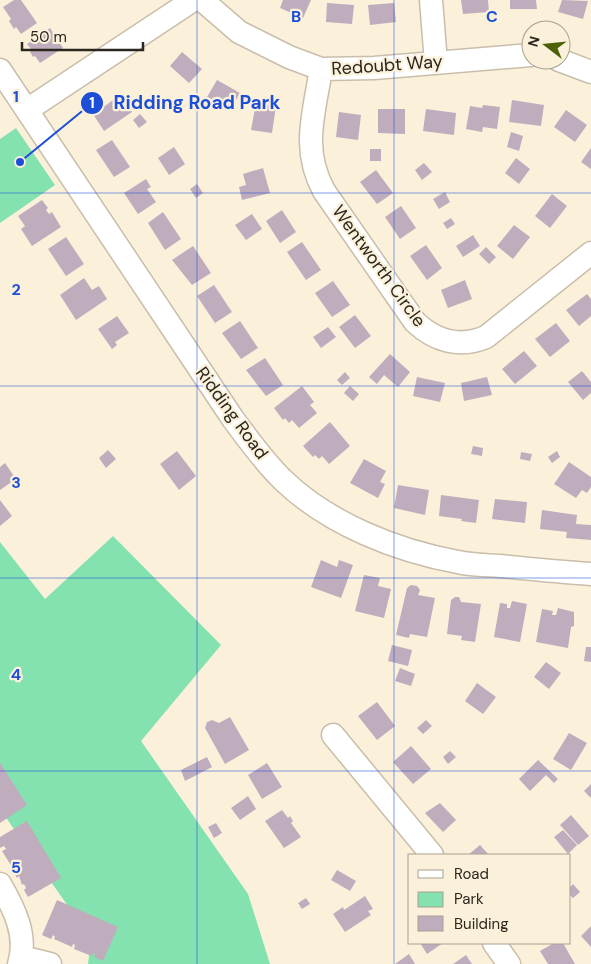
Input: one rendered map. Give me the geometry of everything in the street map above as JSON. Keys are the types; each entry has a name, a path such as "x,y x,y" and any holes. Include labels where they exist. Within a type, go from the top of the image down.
{"street":[{"path":"27,110 193,0"},
{"name":"Redoubt Way","path":"202,0 239,32 264,46 321,70 364,69 521,56"},
{"path":"431,0 436,63"},
{"path":"571,64 591,72"},
{"name":"Ridding Road","path":"0,70 233,419 258,454 284,481 314,505 346,524 378,540 407,549 458,562 591,574"},
{"name":"Wentworth Circle","path":"321,70 310,140 314,173 324,191 415,322 429,334 457,343 476,341 486,337 591,253"},
{"path":"333,735 431,854"},
{"path":"0,884 20,928 20,960 50,964"},
{"path":"495,944 509,964"}],"green space":[{"path":"16,128 55,185 0,223 0,139"},
{"path":"113,536 221,645 141,741 248,894 270,964 88,964 91,939 0,809 0,542 45,599"}],"building":[{"path":"14,0 21,0 37,23 21,34 16,27 14,29 9,21 11,19 3,7"},
{"path":"283,0 311,0 303,18 280,8"},
{"path":"461,0 488,0 489,12 463,14"},
{"path":"510,0 536,0 537,9 510,9"},
{"path":"562,0 588,1 583,19 558,12"},
{"path":"327,3 354,5 352,24 326,22"},
{"path":"394,3 396,22 370,25 368,5"},
{"path":"50,28 63,48 40,63 35,56 33,57 30,52 32,50 27,44"},
{"path":"182,52 202,69 189,83 170,66"},
{"path":"217,80 240,93 230,110 207,97"},
{"path":"120,95 132,112 104,131 91,111 103,103 105,106"},
{"path":"512,100 544,105 541,126 509,122"},
{"path":"256,103 276,106 272,133 251,130"},
{"path":"483,105 500,107 497,129 483,127 482,132 466,129 470,106 482,108"},
{"path":"378,109 405,109 405,134 378,133"},
{"path":"426,109 456,113 454,135 423,131"},
{"path":"566,110 587,125 575,142 554,127"},
{"path":"339,112 361,115 358,140 336,137"},
{"path":"140,114 147,122 139,128 133,120"},
{"path":"511,132 523,136 519,151 507,147"},
{"path":"112,140 130,167 114,177 96,150"},
{"path":"174,147 185,164 169,175 158,158"},
{"path":"591,148 591,169 581,162"},
{"path":"370,149 381,149 381,161 370,161"},
{"path":"516,158 530,169 519,184 505,173"},
{"path":"424,163 432,172 422,180 415,170"},
{"path":"263,168 270,193 242,200 239,187 246,185 243,174"},
{"path":"376,170 393,193 377,204 360,182"},
{"path":"146,179 151,187 147,189 156,202 138,214 124,193"},
{"path":"197,184 203,193 196,198 190,189"},
{"path":"445,192 450,202 439,209 433,199"},
{"path":"552,194 567,206 550,228 535,216"},
{"path":"42,200 48,208 46,210 49,214 52,212 61,227 32,246 21,229 25,226 18,216"},
{"path":"401,206 416,228 400,239 385,217"},
{"path":"282,210 296,232 280,243 266,221"},
{"path":"163,212 181,239 165,250 148,223"},
{"path":"252,214 262,229 246,240 235,225"},
{"path":"451,218 455,224 447,229 443,223"},
{"path":"514,225 530,237 513,259 497,246"},
{"path":"473,235 480,246 463,257 456,246"},
{"path":"66,237 84,264 66,276 48,249"},
{"path":"302,242 321,270 306,280 287,252"},
{"path":"426,245 442,268 427,280 410,256"},
{"path":"193,246 211,273 192,285 172,260"},
{"path":"486,247 496,257 489,264 479,254"},
{"path":"84,278 92,290 99,286 107,299 76,320 60,295"},
{"path":"465,280 472,299 448,308 441,290"},
{"path":"333,281 350,305 332,317 315,293"},
{"path":"214,285 232,312 215,323 197,296"},
{"path":"587,294 591,299 591,316 579,326 566,310"},
{"path":"355,315 371,336 355,348 339,327"},
{"path":"117,316 129,333 115,342 117,345 112,349 98,329"},
{"path":"240,321 258,348 241,359 222,333"},
{"path":"556,323 570,341 550,357 535,339"},
{"path":"328,327 336,337 321,348 313,337"},
{"path":"524,351 537,366 515,384 502,369"},
{"path":"390,354 410,372 398,387 384,375 377,384 369,377"},
{"path":"265,358 283,385 266,396 246,370"},
{"path":"582,371 591,382 591,393 583,400 568,382"},
{"path":"345,372 350,378 342,385 337,380"},
{"path":"417,377 445,383 440,402 413,396"},
{"path":"487,377 492,395 464,401 461,383"},
{"path":"302,386 314,402 310,405 317,413 299,428 292,420 289,423 285,418 283,420 274,408"},
{"path":"350,386 359,394 353,401 344,393"},
{"path":"330,422 350,446 329,464 322,456 319,459 315,455 313,457 303,446"},
{"path":"473,446 483,448 482,456 471,454"},
{"path":"108,450 116,459 106,468 99,458"},
{"path":"177,451 196,476 179,490 160,464"},
{"path":"557,451 560,457 552,463 548,457"},
{"path":"521,452 532,454 530,461 520,459"},
{"path":"364,459 386,471 380,482 385,484 378,498 350,483"},
{"path":"569,462 591,477 591,487 587,493 582,490 576,498 554,484"},
{"path":"5,463 16,479 0,490 0,467"},
{"path":"398,485 429,490 425,515 394,508"},
{"path":"441,495 479,500 476,523 439,516"},
{"path":"495,499 527,502 525,523 492,519"},
{"path":"0,500 12,516 0,526"},
{"path":"542,510 577,515 576,524 591,525 591,540 566,538 567,532 540,529"},
{"path":"321,560 337,567 339,560 353,565 341,598 311,587"},
{"path":"364,575 380,578 378,586 391,589 384,618 355,611"},
{"path":"411,585 417,586 420,590 418,595 435,598 427,637 410,634 409,638 396,635 407,588"},
{"path":"459,597 461,602 481,604 475,642 461,640 462,636 447,634 451,600"},
{"path":"512,601 527,604 520,642 494,637 500,603 507,604 507,608 510,608"},
{"path":"558,608 574,612 574,626 571,627 568,648 536,642 542,609 553,611 552,615 556,615"},
{"path":"392,645 412,650 408,666 388,661"},
{"path":"586,647 591,647 591,662 584,661"},
{"path":"546,662 561,673 549,689 534,677"},
{"path":"400,668 415,674 411,686 395,681"},
{"path":"477,683 496,697 483,714 465,701"},
{"path":"377,702 395,726 377,740 358,716"},
{"path":"230,717 249,750 225,764 205,728 207,722 212,720 219,723"},
{"path":"426,720 432,726 423,734 417,728"},
{"path":"569,733 587,743 571,770 553,759"},
{"path":"411,746 431,769 413,784 393,762"},
{"path":"450,751 456,757 448,764 443,757"},
{"path":"207,757 212,767 185,781 181,770"},
{"path":"538,760 558,779 554,783 546,775 530,791 519,779"},
{"path":"0,763 27,805 0,823"},
{"path":"267,763 282,787 262,799 248,775"},
{"path":"591,784 591,798 584,791"},
{"path":"248,796 256,809 240,820 231,808"},
{"path":"440,803 456,820 443,832 425,813"},
{"path":"282,810 288,818 290,816 293,821 291,823 301,837 284,848 265,821"},
{"path":"571,815 589,836 578,845 560,825"},
{"path":"27,821 61,878 28,897 24,890 26,888 24,884 22,885 19,876 17,878 13,871 16,869 14,865 12,867 2,851 6,849 4,846 0,848 0,837"},
{"path":"216,823 222,833 214,838 208,827"},
{"path":"563,830 577,845 568,854 554,837"},
{"path":"480,845 488,854 469,854"},
{"path":"337,870 356,881 350,891 331,880"},
{"path":"573,884 580,892 573,898 571,896 571,886"},
{"path":"365,896 373,909 368,911 371,915 345,932 333,914 343,907 344,910"},
{"path":"306,898 310,904 302,909 298,903"},
{"path":"57,900 118,927 103,961 94,957 95,954 93,953 92,956 74,949 75,945 73,944 72,947 54,939 53,935 51,939 42,935"},
{"path":"591,926 591,947 581,936"},
{"path":"421,944 442,944 427,954"},
{"path":"552,944 564,944 575,964 548,964 540,951"},
{"path":"409,954 415,964 395,964"},
{"path":"466,955 472,964 453,964"}],"place":[{"name":"Ridding Road Park","path":"20,162"}]}
